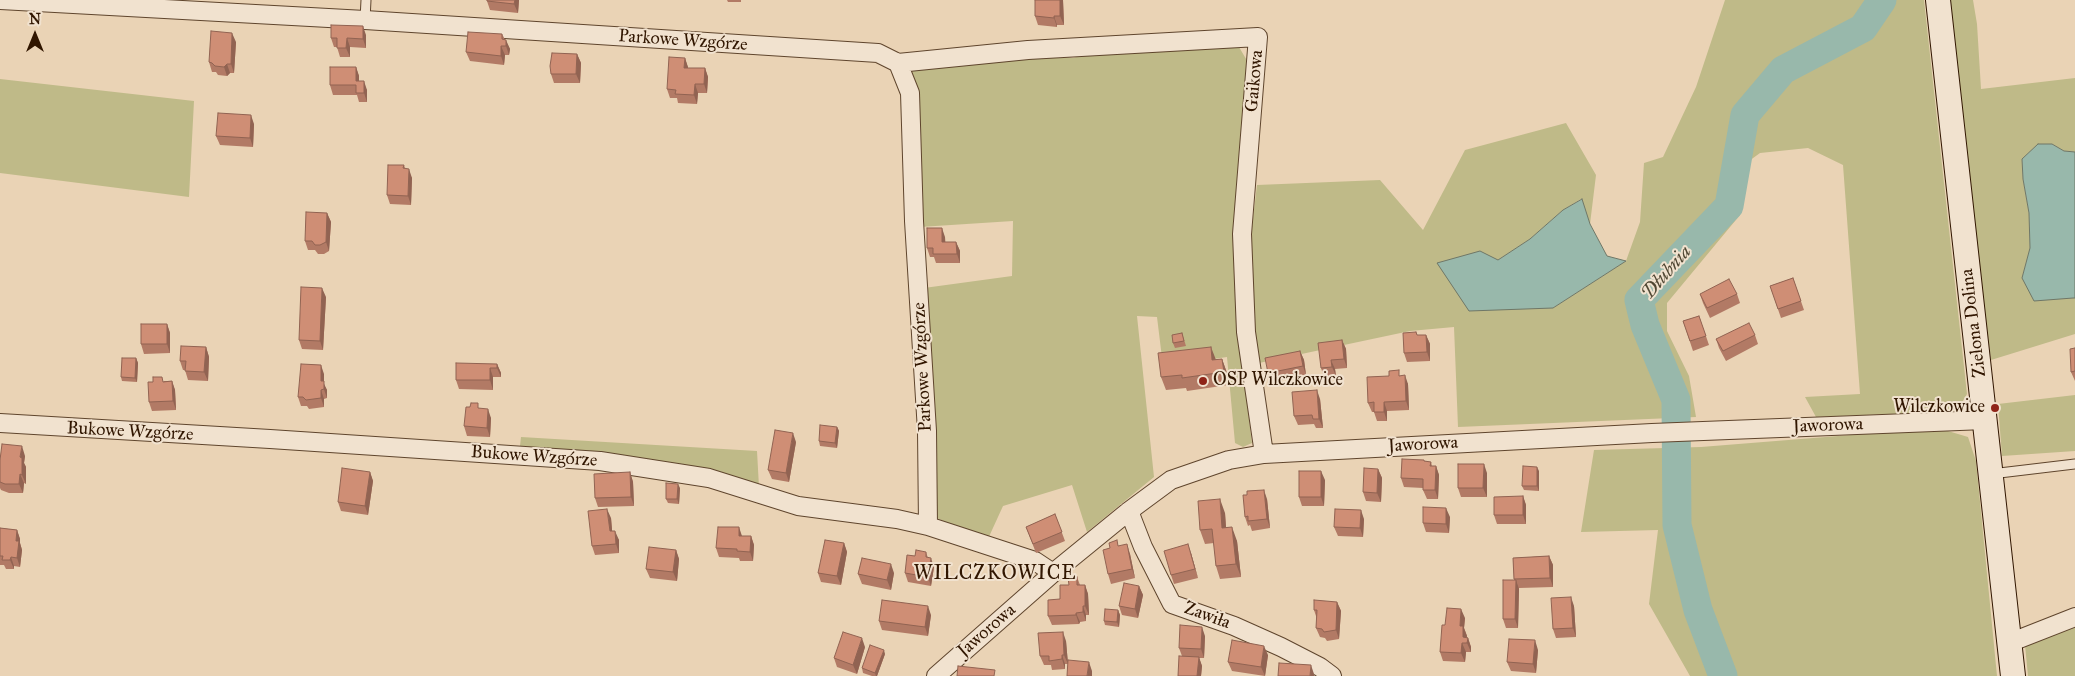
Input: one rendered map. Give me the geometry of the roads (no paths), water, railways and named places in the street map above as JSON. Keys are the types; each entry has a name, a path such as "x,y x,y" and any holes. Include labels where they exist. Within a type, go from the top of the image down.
{"street":[{"name":"Parkowe Wzgórze","path":"0,0 365,20 878,53 898,63 910,93 914,221 927,431 928,526"},
{"name":"Zielona Dolina","path":"1938,0 1986,420 2012,676"},
{"name":"Gaikowa","path":"898,63 1028,50 1258,37 1242,234 1246,332 1264,454"},
{"name":"Jaworowa","path":"936,676 1053,573 1129,511 1171,480 1229,460 1264,454 1652,433 1986,420"},
{"name":"Bukowe Wzgórze","path":"0,424 270,439 600,462 709,478 798,506 897,519 928,526 1035,561 1053,573"},
{"name":"Zawiła","path":"1129,511 1143,547 1172,604 1257,636 1320,667 1332,676"},
{"path":"2009,643 2075,617"}],"lane":[{"path":"365,20 366,0"},
{"path":"1991,474 2075,464"}],"waterway":[{"name":"Dłubnia","path":"1723,676 1698,610 1677,525 1676,400 1645,325 1639,300 1729,206 1745,115 1783,70 1863,28 1882,0"}],"place":[{"name":"OSP Wilczkowice","path":"1203,381"},
{"name":"Wilczkowice","path":"1995,408"}],"district":[{"name":"WILCZKOWICE","path":"995,574"}]}
